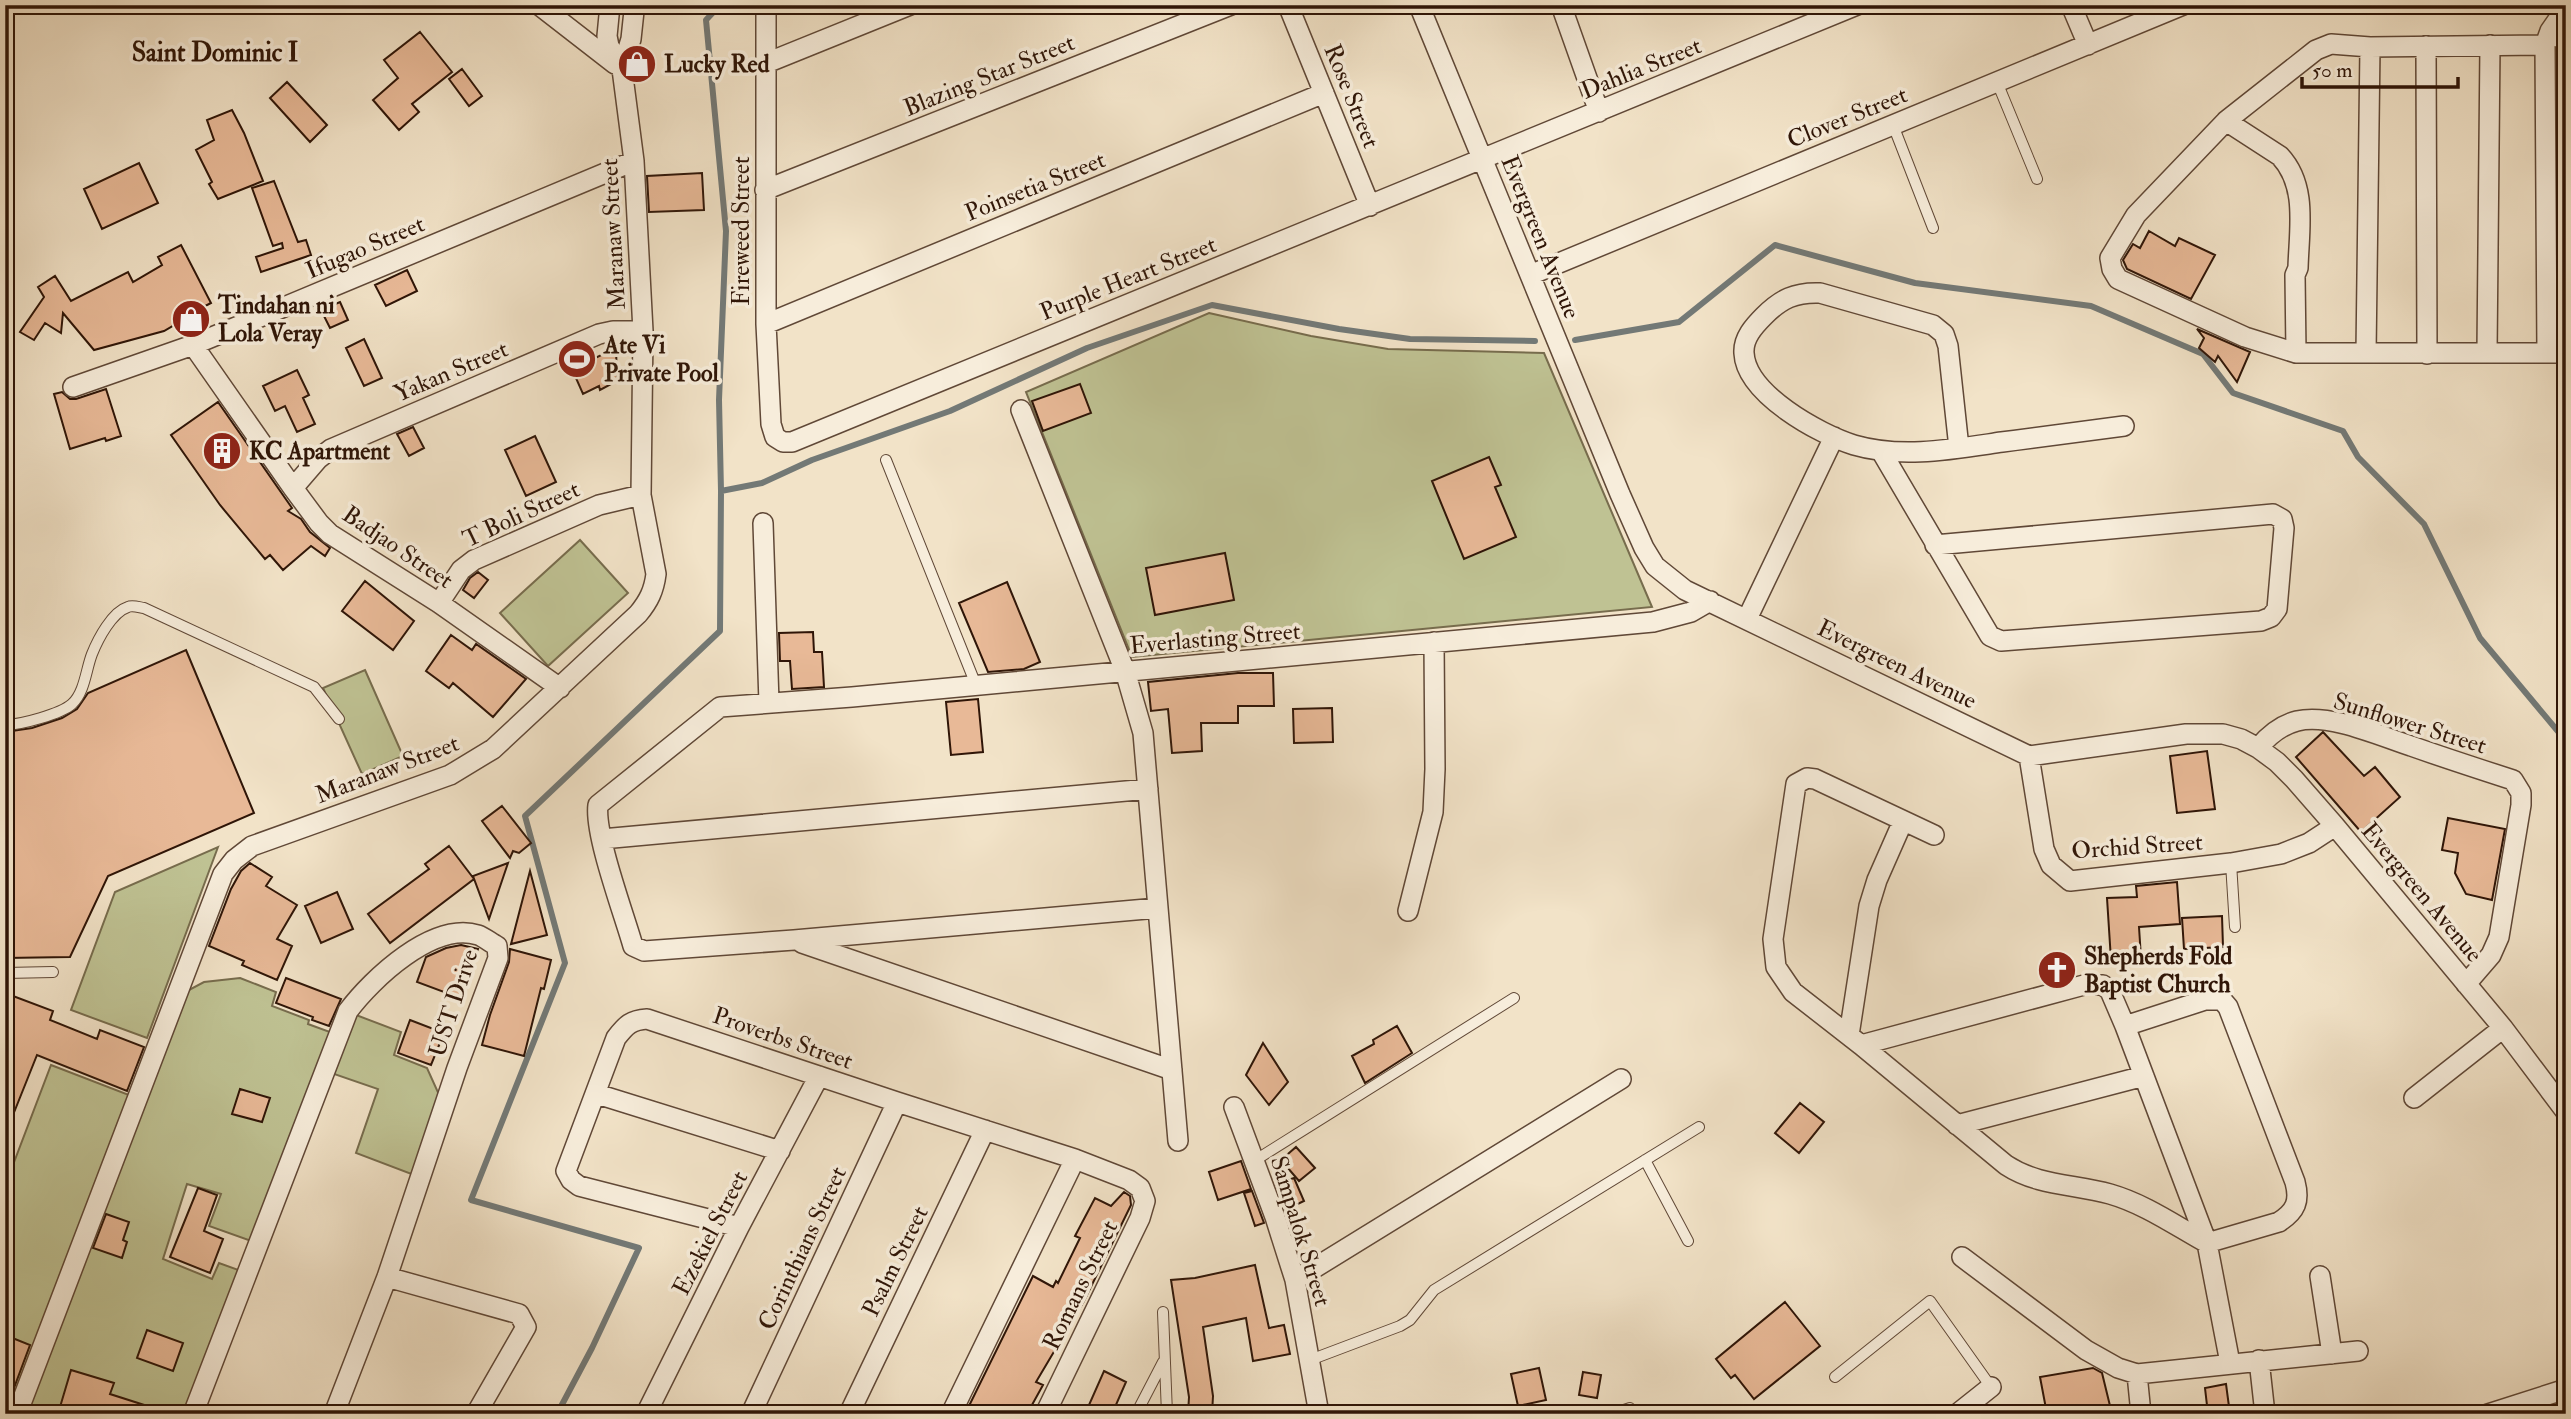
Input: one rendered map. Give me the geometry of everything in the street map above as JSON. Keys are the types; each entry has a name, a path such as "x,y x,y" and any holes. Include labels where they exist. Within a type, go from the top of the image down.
{"street":[{"path":"539,5 622,69"},
{"name":"Maranaw Street","path":"17,1414 223,874 234,860 252,846 450,775 472,764 502,741 560,688 648,603 656,574 641,495 643,331 634,161 622,69 609,46 607,36 610,5"},
{"name":"Fireweed Street","path":"766,5 766,324 771,424 775,437 783,442 792,442"},
{"path":"764,64 910,5"},
{"name":"Blazing Star Street","path":"765,190 1231,5"},
{"name":"Rose Street","path":"1288,5 1370,206"},
{"name":"Evergreen Avenue","path":"1419,5 1644,548 1655,566 1685,590 2029,755 2186,734 2223,734 2258,748 2277,762 2335,826 2502,1028 2566,1112"},
{"path":"1561,5 1599,112"},
{"name":"Dahlia Street","path":"1483,160 1857,5"},
{"path":"2071,5 2088,45"},
{"name":"Clover Street","path":"1530,275 2183,5"},
{"name":"Maranaw Street","path":"622,69 631,39 633,7"},
{"path":"2554,39 2490,45 2370,47 2331,44 2316,50 2226,121 2136,215 2110,258 2112,269 2118,279 2245,337 2296,353 2556,353 2554,39 2566,8"},
{"path":"2487,352 2490,45"},
{"path":"2426,46 2427,354"},
{"path":"2365,353 2370,47"},
{"name":"Poinsetia Street","path":"766,324 1324,93"},
{"path":"2226,121 2280,156 2298,186 2300,197 2298,268 2295,275 2296,353"},
{"name":"Purple Heart Street","path":"792,442 1483,160"},
{"name":"Ifugao Street","path":"74,387 193,345 634,161"},
{"path":"1959,448 1950,360 1944,334 1923,320 1820,293 1802,292 1787,297 1773,307 1746,338 1744,354 1750,371 1765,393 1787,410 1834,437 1881,451 1959,448 2124,426"},
{"name":"Yakan Street","path":"293,488 318,459 331,449 599,334 643,331"},
{"name":"Badjao Street","path":"193,345 293,488 330,534 439,603 560,688"},
{"path":"1021,410 1125,671 1143,733 1178,1141"},
{"path":"1747,619 1834,437"},
{"path":"1881,451 1935,545 1990,636 2001,641 2260,621 2272,617 2277,609 2284,528 2282,519 2273,514 1935,545"},
{"name":"T Boli Street","path":"439,603 461,570 474,560 599,505 641,495"},
{"path":"763,523 769,703"},
{"name":"Everlasting Street","path":"603,839 597,815 598,805 720,707 1653,622 1691,612 1710,601"},
{"path":"1408,911 1433,812 1434,642"},
{"name":"Sunflower Street","path":"2258,748 2267,737 2282,728 2298,721 2319,720 2350,726 2513,780 2521,793 2521,805 2505,915 2491,955 2466,984"},
{"name":"Orchid Street","path":"2029,755 2044,849 2051,865 2070,881 2231,863 2281,854 2309,843 2335,826"},
{"path":"1934,835 1815,779 1801,780 1794,789 1773,939 1776,967 1793,992 2018,1173 2032,1180 2113,1195 2153,1212 2207,1243 2279,1222 2288,1216 2296,1208 2299,1196 2295,1182 2228,1007 2221,1000 2205,1000 2125,1026"},
{"path":"1147,789 603,839 633,946 638,949 794,940 1158,908"},
{"path":"1855,1040 1869,906 1877,880 1903,821"},
{"name":"UST Drive","path":"193,1414 348,1011 366,987 423,944 449,934 478,935 497,946 498,958 457,1068 387,1277 334,1414"},
{"path":"794,940 1172,1070"},
{"path":"1855,1040 2094,983 2104,985 2110,991 2125,1026 2207,1243 2230,1363"},
{"name":"Proverbs Street","path":"739,1227 579,1186 571,1180 566,1171 616,1038 627,1024 636,1019 648,1018 1075,1159 1129,1180"},
{"path":"2414,1098 2502,1028"},
{"name":"Ezekiel Street","path":"646,1414 739,1227 819,1076"},
{"path":"1957,1125 2144,1076"},
{"path":"1295,1280 1621,1079"},
{"path":"597,1094 780,1151"},
{"name":"Corinthians Street","path":"751,1414 897,1102"},
{"name":"Sampalok Street","path":"1234,1107 1295,1280 1319,1414"},
{"name":"Psalm Street","path":"849,1414 985,1130"},
{"path":"951,1414 1075,1159"},
{"name":"Romans Street","path":"1045,1414 1140,1218 1144,1200 1140,1188 1129,1180"},
{"path":"1962,1256 2086,1350 2118,1368 2137,1374 2358,1351"},
{"path":"2320,1276 2332,1354"},
{"path":"387,1277 519,1314 524,1320 526,1327 518,1345 476,1414"},
{"path":"2259,1360 2265,1414"},
{"path":"2137,1374 2141,1414"},
{"path":"1957,1414 1991,1387"},
{"path":"2488,1414 2566,1389"}],"lane":[{"path":"1997,82 2037,179"},
{"path":"1893,125 1933,228"},
{"path":"886,460 976,685"},
{"path":"5,725 57,712 73,703 84,684 93,652 102,635 116,613 129,606 144,608 314,687 339,719"},
{"path":"2231,863 2235,927"},
{"path":"5,973 52,972"},
{"path":"1254,1161 1514,998"},
{"path":"1310,1360 1401,1326 1410,1320 1434,1290 1699,1127"},
{"path":"1645,1160 1688,1241"},
{"path":"1835,1377 1930,1301 1991,1387"},
{"path":"1163,1312 1167,1414"},
{"path":"1136,1414 1163,1362"},
{"path":"1612,1414 1630,1408"}],"green space":[{"path":"1209,313 1311,336 1388,349 1544,353 1652,607 1132,657 1026,392"},
{"path":"580,540 628,593 548,666 500,613"},
{"path":"365,670 403,756 362,774 323,688"},
{"path":"218,847 147,1038 71,1010 115,892"},
{"path":"240,978 276,992 272,1006 309,1020 308,1024 330,1032 254,1242 209,1226 221,1194 187,1184 163,1259 212,1279 219,1263 244,1272 187,1414 23,1414 187,991 204,982"},
{"path":"356,1015 401,1032 394,1055 427,1068 441,1099 414,1175 356,1153 378,1089 334,1074"},
{"path":"51,1065 129,1095 17,1414 5,1414 5,1186"}],"building":[{"path":"420,32 452,72 412,104 419,112 399,130 373,100 398,78 384,60"},
{"path":"462,69 482,96 469,106 449,79"},
{"path":"287,82 327,125 310,142 270,98"},
{"path":"232,110 263,181 218,199 196,150 214,140 207,120"},
{"path":"139,163 158,203 102,229 84,189"},
{"path":"702,173 704,210 649,212 647,176"},
{"path":"274,181 298,242 306,240 311,255 261,272 256,257 283,248 282,243 273,246 252,188"},
{"path":"2149,231 2175,246 2179,238 2215,255 2191,299 2127,269 2123,260 2133,244 2140,248"},
{"path":"181,245 211,303 180,319 181,321 164,331 94,350 63,313 61,333 45,323 34,340 20,332 44,297 38,287 55,276 71,301 128,272 133,282 162,265 158,257"},
{"path":"407,270 417,291 386,306 375,285"},
{"path":"340,302 348,320 330,328 321,310"},
{"path":"2197,329 2250,352 2237,382 2218,356 2215,362 2199,348 2204,338"},
{"path":"364,339 382,378 364,386 346,348"},
{"path":"616,348 617,381 600,390 599,386 583,394 572,369"},
{"path":"297,370 309,395 303,398 315,424 297,432 285,406 275,411 263,386"},
{"path":"1080,384 1091,413 1043,431 1032,401"},
{"path":"106,389 121,436 70,449 54,394 62,392 70,399 76,399"},
{"path":"218,402 292,508 288,511 301,519 310,532 330,548 325,556 311,546 283,570 270,555 265,559 220,505 171,435"},
{"path":"413,427 424,448 409,456 397,434"},
{"path":"535,436 556,482 526,496 505,450"},
{"path":"1489,457 1501,485 1495,487 1516,537 1464,559 1432,481"},
{"path":"1225,553 1234,600 1155,615 1146,568"},
{"path":"478,572 488,580 474,598 463,590 470,578"},
{"path":"365,581 414,621 393,650 342,611"},
{"path":"1007,582 1040,662 1024,669 988,672 959,603"},
{"path":"813,632 814,652 822,652 824,687 792,689 790,661 780,661 779,633"},
{"path":"451,635 472,650 476,644 526,679 493,717 453,683 449,688 426,671"},
{"path":"186,650 254,813 108,876 70,957 5,958 5,732 32,728 62,718 77,709 88,693"},
{"path":"1238,673 1273,673 1274,706 1238,706 1238,723 1201,723 1202,751 1172,753 1168,709 1151,711 1148,682"},
{"path":"978,699 983,752 951,755 946,702"},
{"path":"1332,708 1333,742 1294,743 1293,709"},
{"path":"2323,732 2364,776 2375,767 2400,797 2361,832 2296,757"},
{"path":"2207,751 2215,809 2177,813 2170,756"},
{"path":"502,806 531,843 519,853 513,851 510,858 482,821"},
{"path":"2448,818 2505,829 2492,900 2466,894 2455,873 2458,853 2442,850"},
{"path":"449,846 474,879 390,943 368,914 429,869 425,864"},
{"path":"250,863 272,877 266,886 297,905 277,939 292,946 277,980 242,965 244,961 209,946 231,889 241,871"},
{"path":"508,863 489,919 473,876"},
{"path":"530,871 547,935 511,944"},
{"path":"2177,882 2180,924 2139,927 2141,958 2111,960 2107,898 2137,897 2136,886"},
{"path":"337,892 353,929 321,943 305,906"},
{"path":"2222,916 2223,947 2184,949 2182,918"},
{"path":"461,945 478,949 460,998 417,982 426,957"},
{"path":"510,949 551,960 524,1056 482,1045 509,962"},
{"path":"286,978 341,999 329,1026 276,1003"},
{"path":"5,993 53,1011 50,1020 97,1039 100,1030 144,1047 127,1091 37,1055 5,1135"},
{"path":"410,1020 444,1033 431,1065 398,1053"},
{"path":"1397,1026 1412,1053 1365,1083 1352,1056 1374,1044 1373,1040"},
{"path":"1263,1043 1288,1082 1269,1105 1246,1075"},
{"path":"240,1089 270,1098 262,1122 232,1114"},
{"path":"1800,1103 1824,1122 1799,1153 1775,1133"},
{"path":"1296,1147 1315,1168 1299,1181 1281,1160"},
{"path":"1241,1161 1251,1189 1218,1200 1209,1172"},
{"path":"1294,1178 1304,1201 1285,1210 1276,1184"},
{"path":"198,1188 217,1195 204,1231 223,1239 210,1273 170,1257"},
{"path":"1252,1191 1264,1223 1255,1226 1244,1193"},
{"path":"1124,1192 1130,1196 1131,1205 1084,1301 1036,1382 1043,1385 1027,1414 965,1414 1033,1276 1053,1287 1056,1281 1058,1283 1080,1238 1075,1236 1095,1198 1111,1206"},
{"path":"106,1214 129,1222 123,1240 127,1242 122,1258 93,1248"},
{"path":"1255,1265 1269,1328 1284,1325 1290,1354 1253,1361 1246,1318 1203,1327 1213,1396 1212,1414 1188,1414 1189,1397 1171,1280 1195,1278"},
{"path":"1785,1302 1820,1346 1754,1399 1735,1375 1731,1378 1716,1359"},
{"path":"147,1330 183,1343 173,1371 137,1358"},
{"path":"5,1335 30,1345 5,1412"},
{"path":"1539,1368 1546,1400 1518,1406 1511,1374"},
{"path":"2093,1368 2102,1373 2112,1414 2047,1414 2040,1377"},
{"path":"71,1370 114,1383 110,1394 160,1410 160,1414 81,1414 60,1407"},
{"path":"1104,1371 1126,1382 1112,1414 1085,1414"},
{"path":"1583,1372 1601,1375 1597,1398 1579,1395"},
{"path":"2226,1384 2230,1414 2208,1414 2205,1388"}],"waterway":[{"path":"557,1414 592,1348 639,1248 471,1200 565,963 525,816 720,631 719,400 726,231 706,20 720,5"},
{"path":"1575,340 1679,322 1775,245 1915,283 2091,306 2203,354 2233,393 2343,431 2358,457 2424,524 2480,638 2566,741"},
{"path":"721,491 762,483 812,460 950,411 1087,348 1212,305 1339,329 1410,339 1535,341"}],"place":[{"name":"Lucky Red","path":"637,64"},
{"name":"Tindahan ni Lola Veray","path":"191,319"},
{"name":"Ate Vi Private Pool","path":"577,359"},
{"name":"KC Apartment","path":"222,451"},
{"name":"Shepherds Fold Baptist Church","path":"2057,970"}],"district":[{"name":"Saint Dominic I","path":"215,52"}]}
